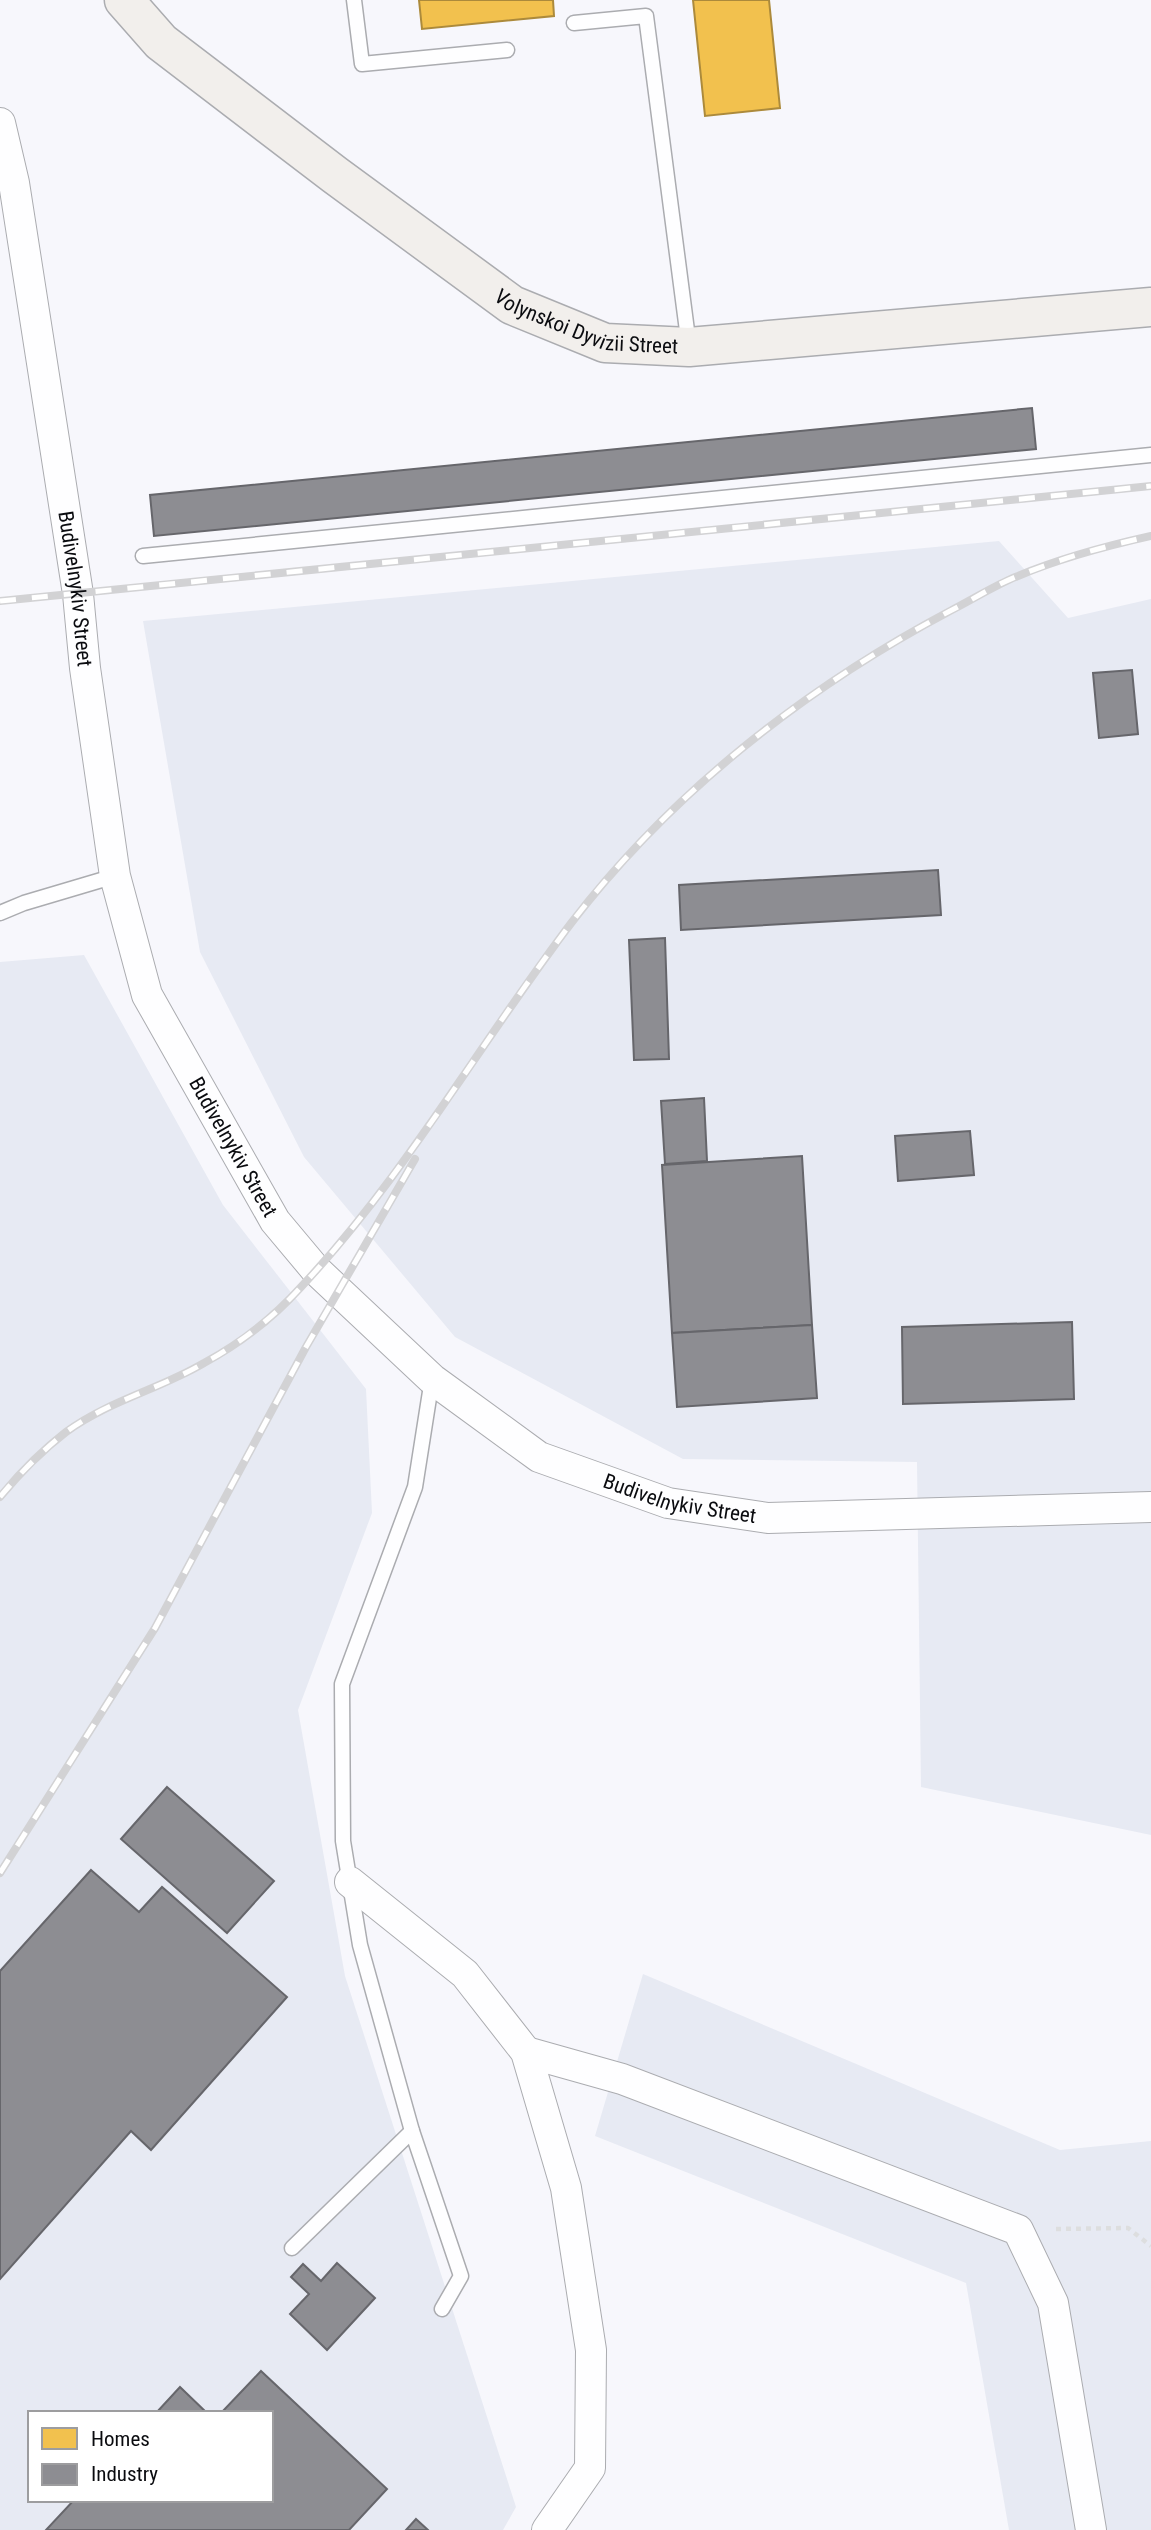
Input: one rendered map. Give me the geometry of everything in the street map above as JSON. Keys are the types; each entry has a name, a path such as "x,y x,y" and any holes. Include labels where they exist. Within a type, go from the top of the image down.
{"street":[{"name":"Volynskoi Dyvizii Street","path":"124,0 161,42 512,305 604,343 689,347 1151,307"},
{"name":"Budivelnykiv Street","path":"0,123 14,183 78,594 85,668 116,876 148,995 275,1221 316,1270 432,1379 539,1457 668,1503 768,1518 1151,1507"},
{"path":"350,1882 465,1974 526,2052 566,2188 591,2350 590,2468 547,2530"},
{"path":"526,2052 622,2079 1018,2230 1052,2303 1091,2530"}],"lane":[{"path":"354,0 362,64 507,50"},
{"path":"574,23 646,16 689,347"},
{"path":"143,556 1151,455"},
{"path":"0,913 24,903 116,876"},
{"path":"432,1379 415,1487 342,1684 343,1841 360,1945 412,2132 461,2276 442,2309"},
{"path":"292,2248 412,2132"}],"path":[{"path":"1018,2230 1128,2228 1151,2246"}],"shaded area":[{"path":"999,541 1068,618 1151,599 1151,1835 921,1787 917,1462 683,1459 455,1337 304,1157 200,952 143,621"},
{"path":"84,955 223,1205 366,1389 372,1513 298,1710 345,1976 516,2507 503,2530 0,2530 0,962"},
{"path":"643,1974 1060,2150 1151,2141 1151,2530 1009,2530 966,2283 595,2136"}],"building: Homes":[{"path":"419,0 553,0 554,16 422,29"},
{"path":"693,0 769,0 780,108 705,116"}],"building: Industry":[{"path":"1032,408 1036,449 154,536 150,495"},
{"path":"1132,670 1138,734 1099,738 1093,673"},
{"path":"938,870 941,915 681,930 679,885"},
{"path":"665,938 669,1059 634,1060 629,940"},
{"path":"704,1098 707,1161 665,1164 661,1101"},
{"path":"970,1131 974,1175 898,1181 895,1136"},
{"path":"802,1156 812,1325 672,1333 662,1165"},
{"path":"1072,1322 1074,1399 903,1404 902,1327"},
{"path":"812,1325 817,1398 677,1407 672,1333"},
{"path":"167,1787 274,1881 227,1933 121,1839"},
{"path":"91,1870 139,1912 162,1887 287,1997 151,2150 131,2131 0,2279 0,1971"},
{"path":"337,2263 375,2298 327,2350 290,2314 309,2294 291,2277 303,2264 321,2281"},
{"path":"261,2371 387,2489 349,2530 46,2530 72,2502 273,2502 273,2411 223,2411"},
{"path":"180,2387 205,2411 158,2411"},
{"path":"416,2519 428,2530 406,2530"}],"railway":[{"path":"0,601 1151,486"},
{"path":"0,1497 49,1446 82,1421 217,1356 256,1329 291,1298 339,1244 408,1155 538,968 611,874 653,829 744,747 844,674 896,641 992,588 1067,558 1151,536"},
{"path":"0,1873 155,1628 306,1347 415,1159"}]}
